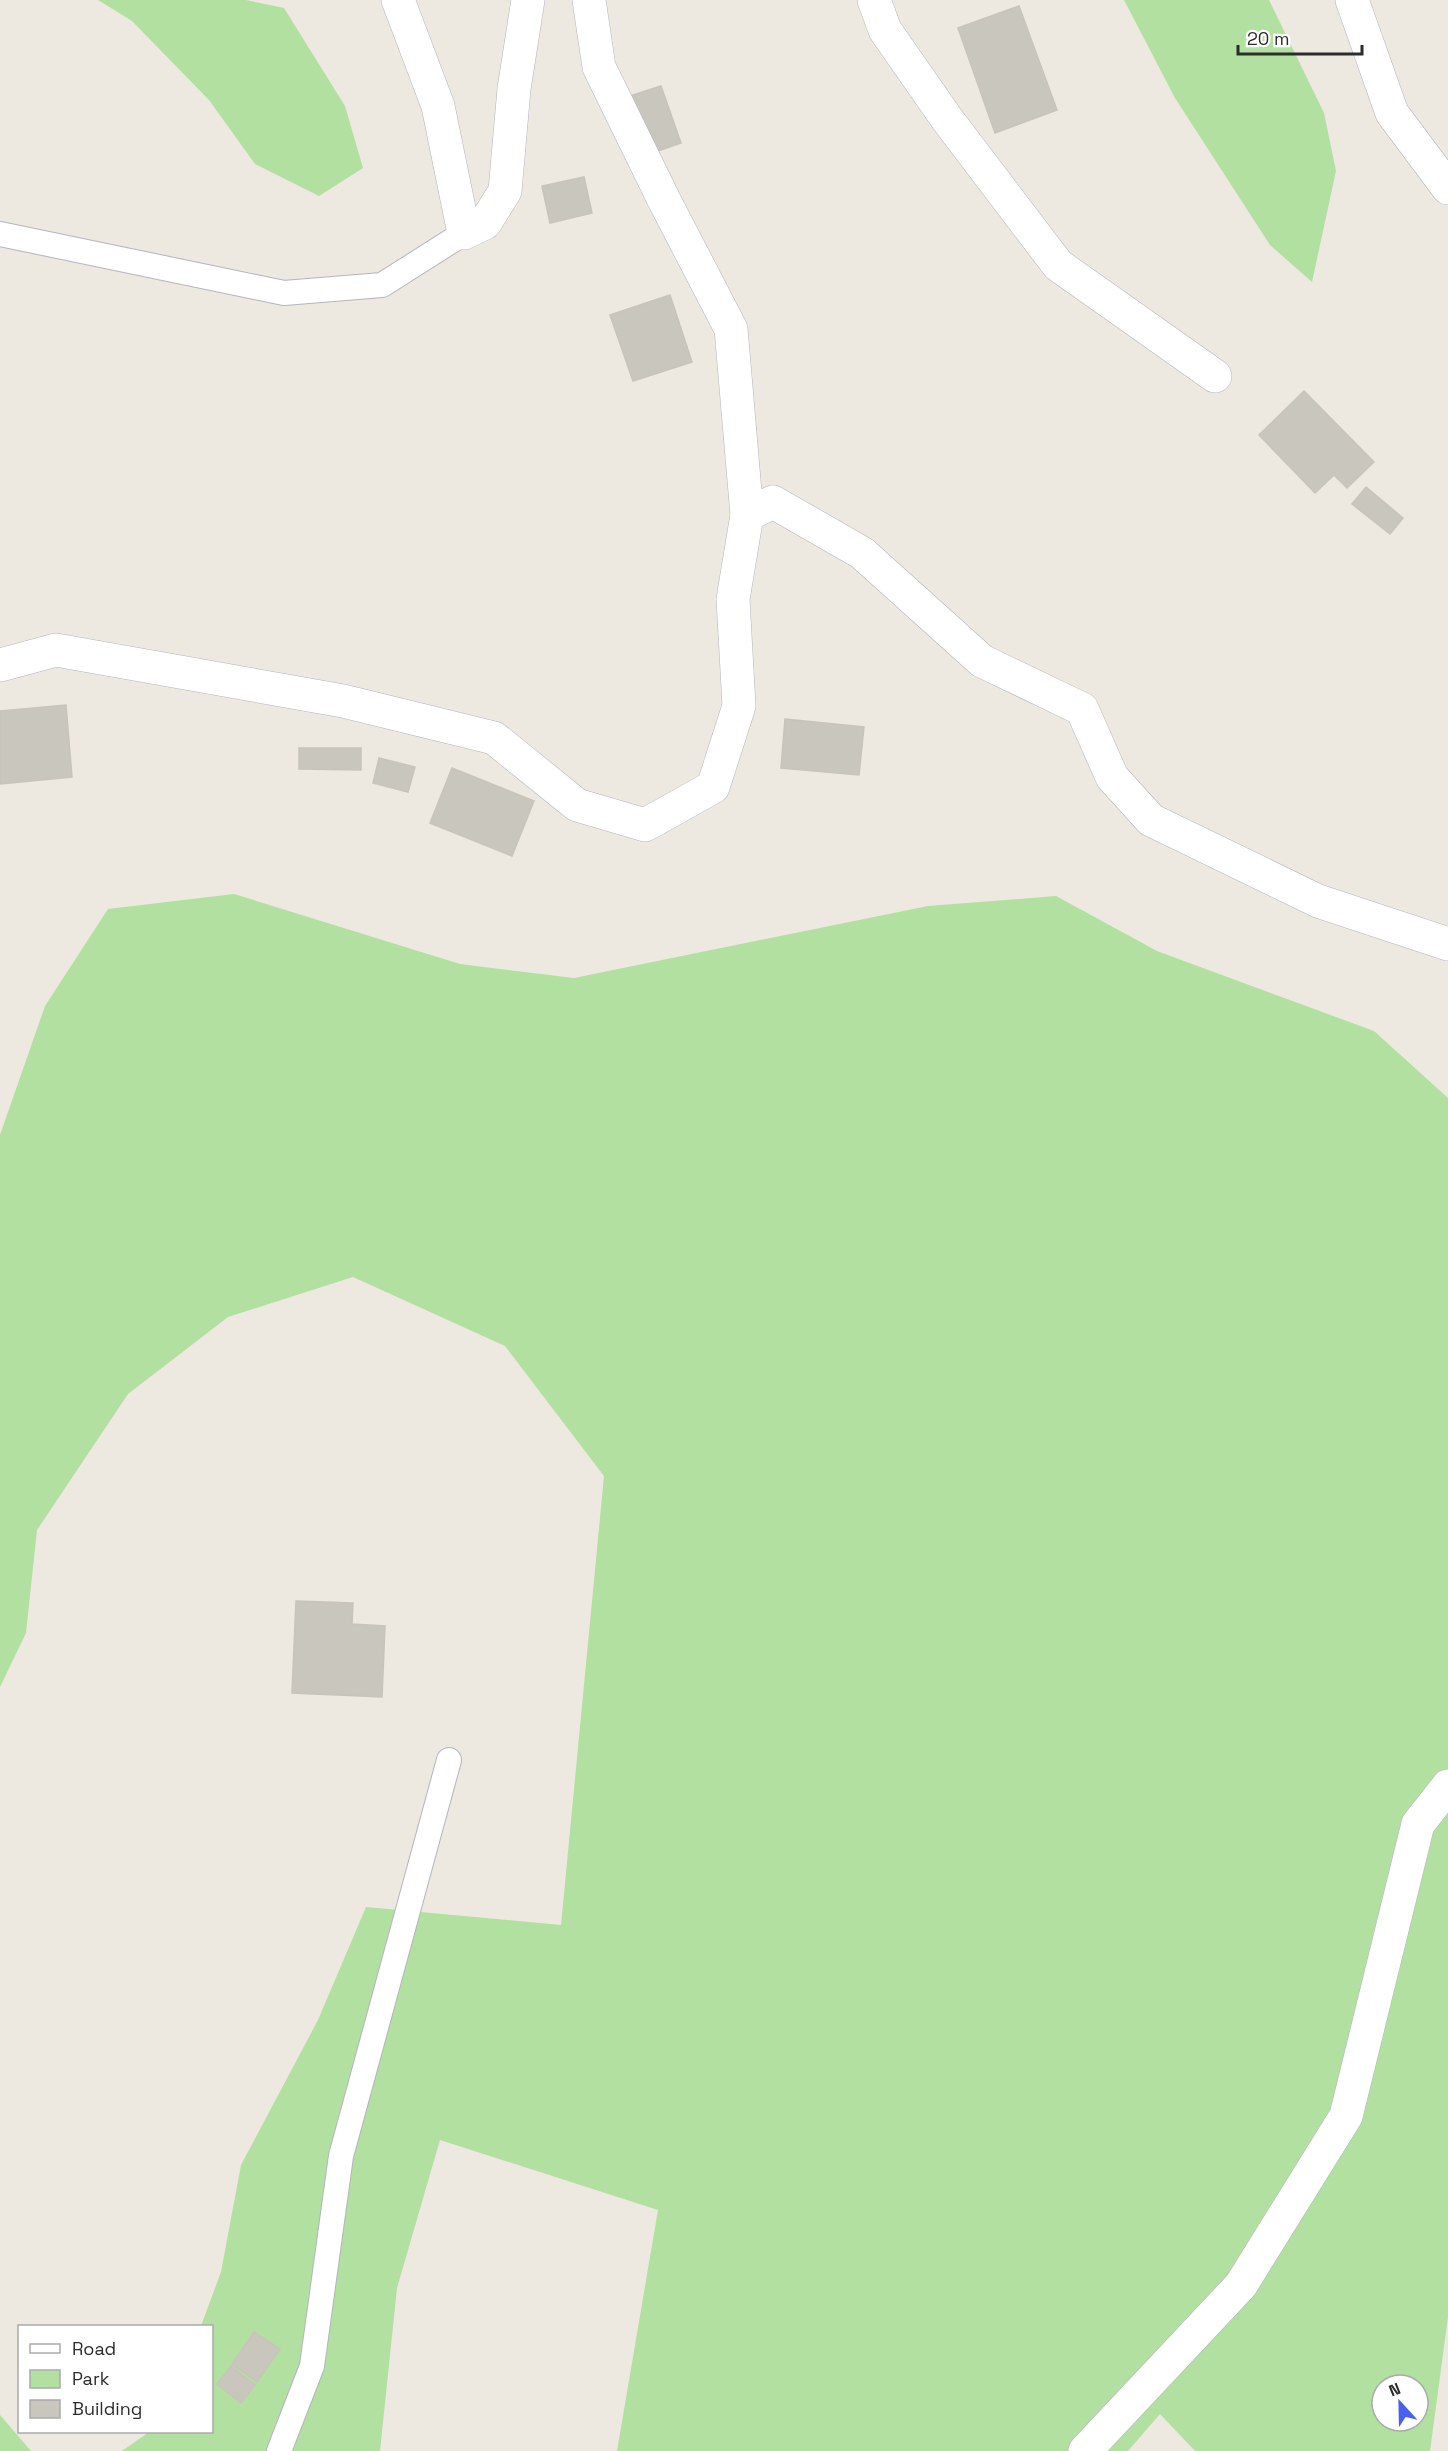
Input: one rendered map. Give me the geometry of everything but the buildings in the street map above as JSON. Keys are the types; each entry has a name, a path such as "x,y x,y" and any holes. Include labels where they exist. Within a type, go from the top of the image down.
{"street":[{"path":"398,0 438,106 464,233 485,223 505,191 514,89 528,0"},
{"path":"0,665 56,650 343,701 494,738 577,805 645,825 713,787 739,706 733,599 747,515 731,329 599,67 588,0"},
{"path":"874,0 885,30 947,119 1058,265 1215,376"},
{"path":"1352,0 1392,113 1448,188"},
{"path":"747,515 773,502 862,553 982,661 1082,709 1112,777 1151,820 1318,901 1448,944"},
{"path":"1085,2451 1241,2285 1346,2116 1418,1824 1448,1786"}],"lane":[{"path":"0,234 284,293 382,285 464,233"},
{"path":"279,2451 312,2366 341,2156 449,1760"}],"green space":[{"path":"98,0 246,0 284,8 345,106 363,168 319,196 255,164 209,100 132,21"},
{"path":"1124,0 1269,0 1324,113 1336,171 1312,282 1270,245 1175,98"},
{"path":"234,894 460,964 574,978 928,906 1056,896 1157,951 1374,1031 1448,1098 1448,2317 1430,2451 1195,2451 1160,2414 1128,2451 617,2451 658,2210 440,2140 397,2288 380,2451 122,2451 148,2433 213,2433 213,2325 201,2325 221,2272 241,2165 318,2020 366,1907 561,1925 604,1476 505,1346 353,1277 228,1317 128,1394 37,1530 26,1633 0,1687 0,1135 45,1006 108,909"},
{"path":"0,2415 31,2451 0,2451"}]}
